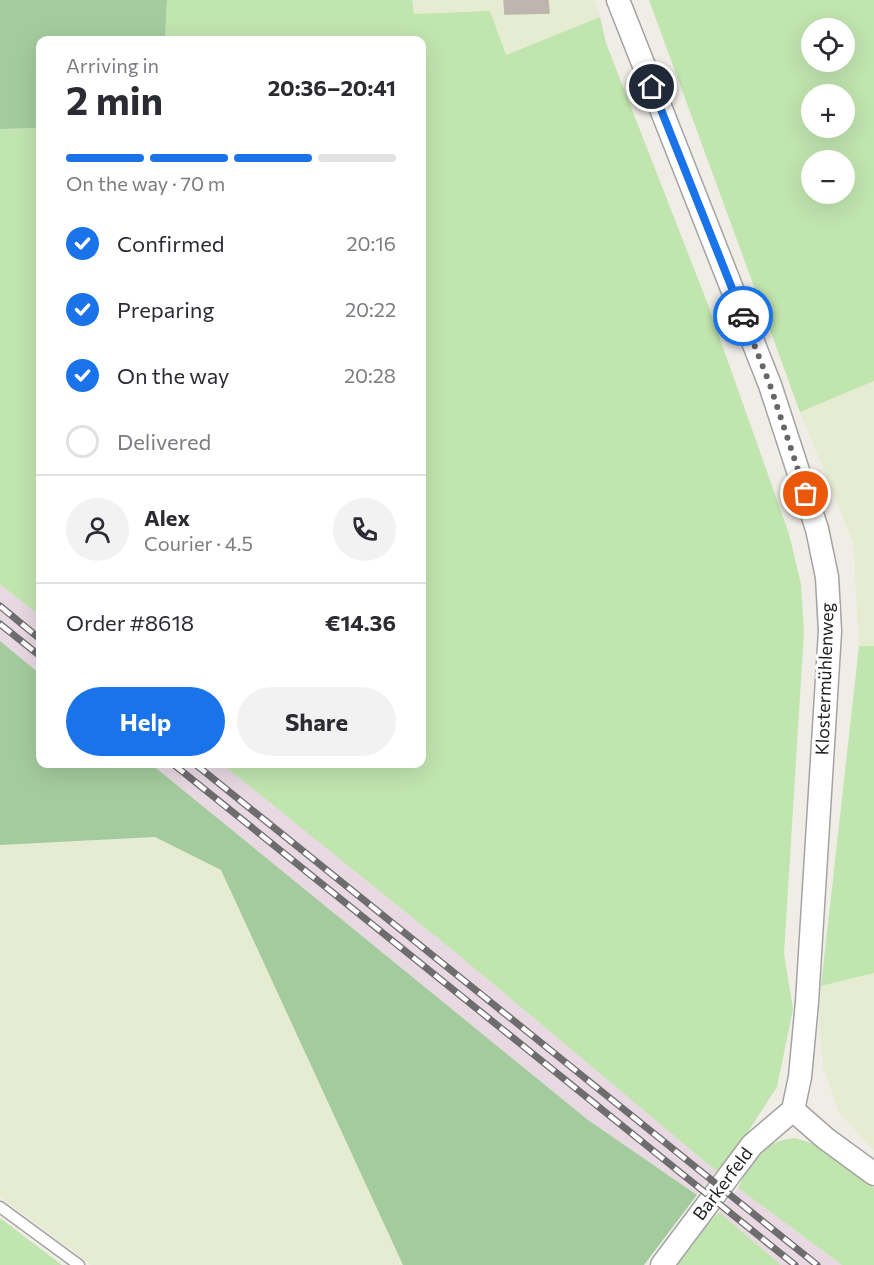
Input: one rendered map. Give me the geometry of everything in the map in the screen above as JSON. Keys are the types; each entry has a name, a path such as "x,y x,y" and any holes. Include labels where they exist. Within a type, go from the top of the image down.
{"street":[{"name":"Klostermühlenweg","path":"618,0 770,385 818,529 827,578 830,630 807,991 800,1077 793,1110"},
{"path":"793,1110 825,1138 874,1174"},
{"name":"Barkerfeld","path":"662,1265 752,1145 793,1110"}],"lane":[{"path":"0,1208 79,1265"}],"shaded area":[{"path":"0,584 36,613 36,671 0,641"},
{"path":"156,768 227,768 461,957 716,1171 697,1195 588,1120"},
{"path":"738,1188 842,1265 781,1265 719,1212"}],"green space":[{"path":"0,0 167,0 165,36 36,36 36,128 0,129"},
{"path":"167,0 412,0 414,14 490,11 506,55 600,17 606,43 707,302 789,534 801,584 804,632 784,954 793,1009 777,1087 731,1158 716,1171 461,957 227,768 426,768 426,36 165,36"},
{"path":"412,0 594,0 600,17 505,56 490,11 414,14"},
{"path":"649,0 874,0 874,381 800,412"},
{"path":"36,128 36,613 0,584 0,129"},
{"path":"874,381 874,646 859,646 853,542 800,412"},
{"path":"0,641 36,671 36,768 156,768 588,1120 697,1195 644,1265 403,1265 221,870 155,837 0,845"},
{"path":"859,646 874,646 874,973 821,986"},
{"path":"155,837 221,869 403,1265 92,1265 0,1197 0,845"},
{"path":"874,973 874,1151 839,1112 823,1067 819,1020 821,986"},
{"path":"795,1138 814,1144 874,1188 874,1265 842,1265 738,1188 759,1154 773,1144"},
{"path":"719,1212 781,1265 672,1265"},
{"path":"0,1218 62,1265 0,1265"}],"building":[{"path":"504,0 548,0 549,13 505,14"}],"railway":[{"path":"0,606 36,636"},
{"path":"0,624 36,653"},
{"path":"178,768 795,1265"},
{"path":"200,768 817,1265"}],"way so far":[{"path":"743,316 770,385 806,494"}],"route":[{"path":"652,87 743,316"}]}
